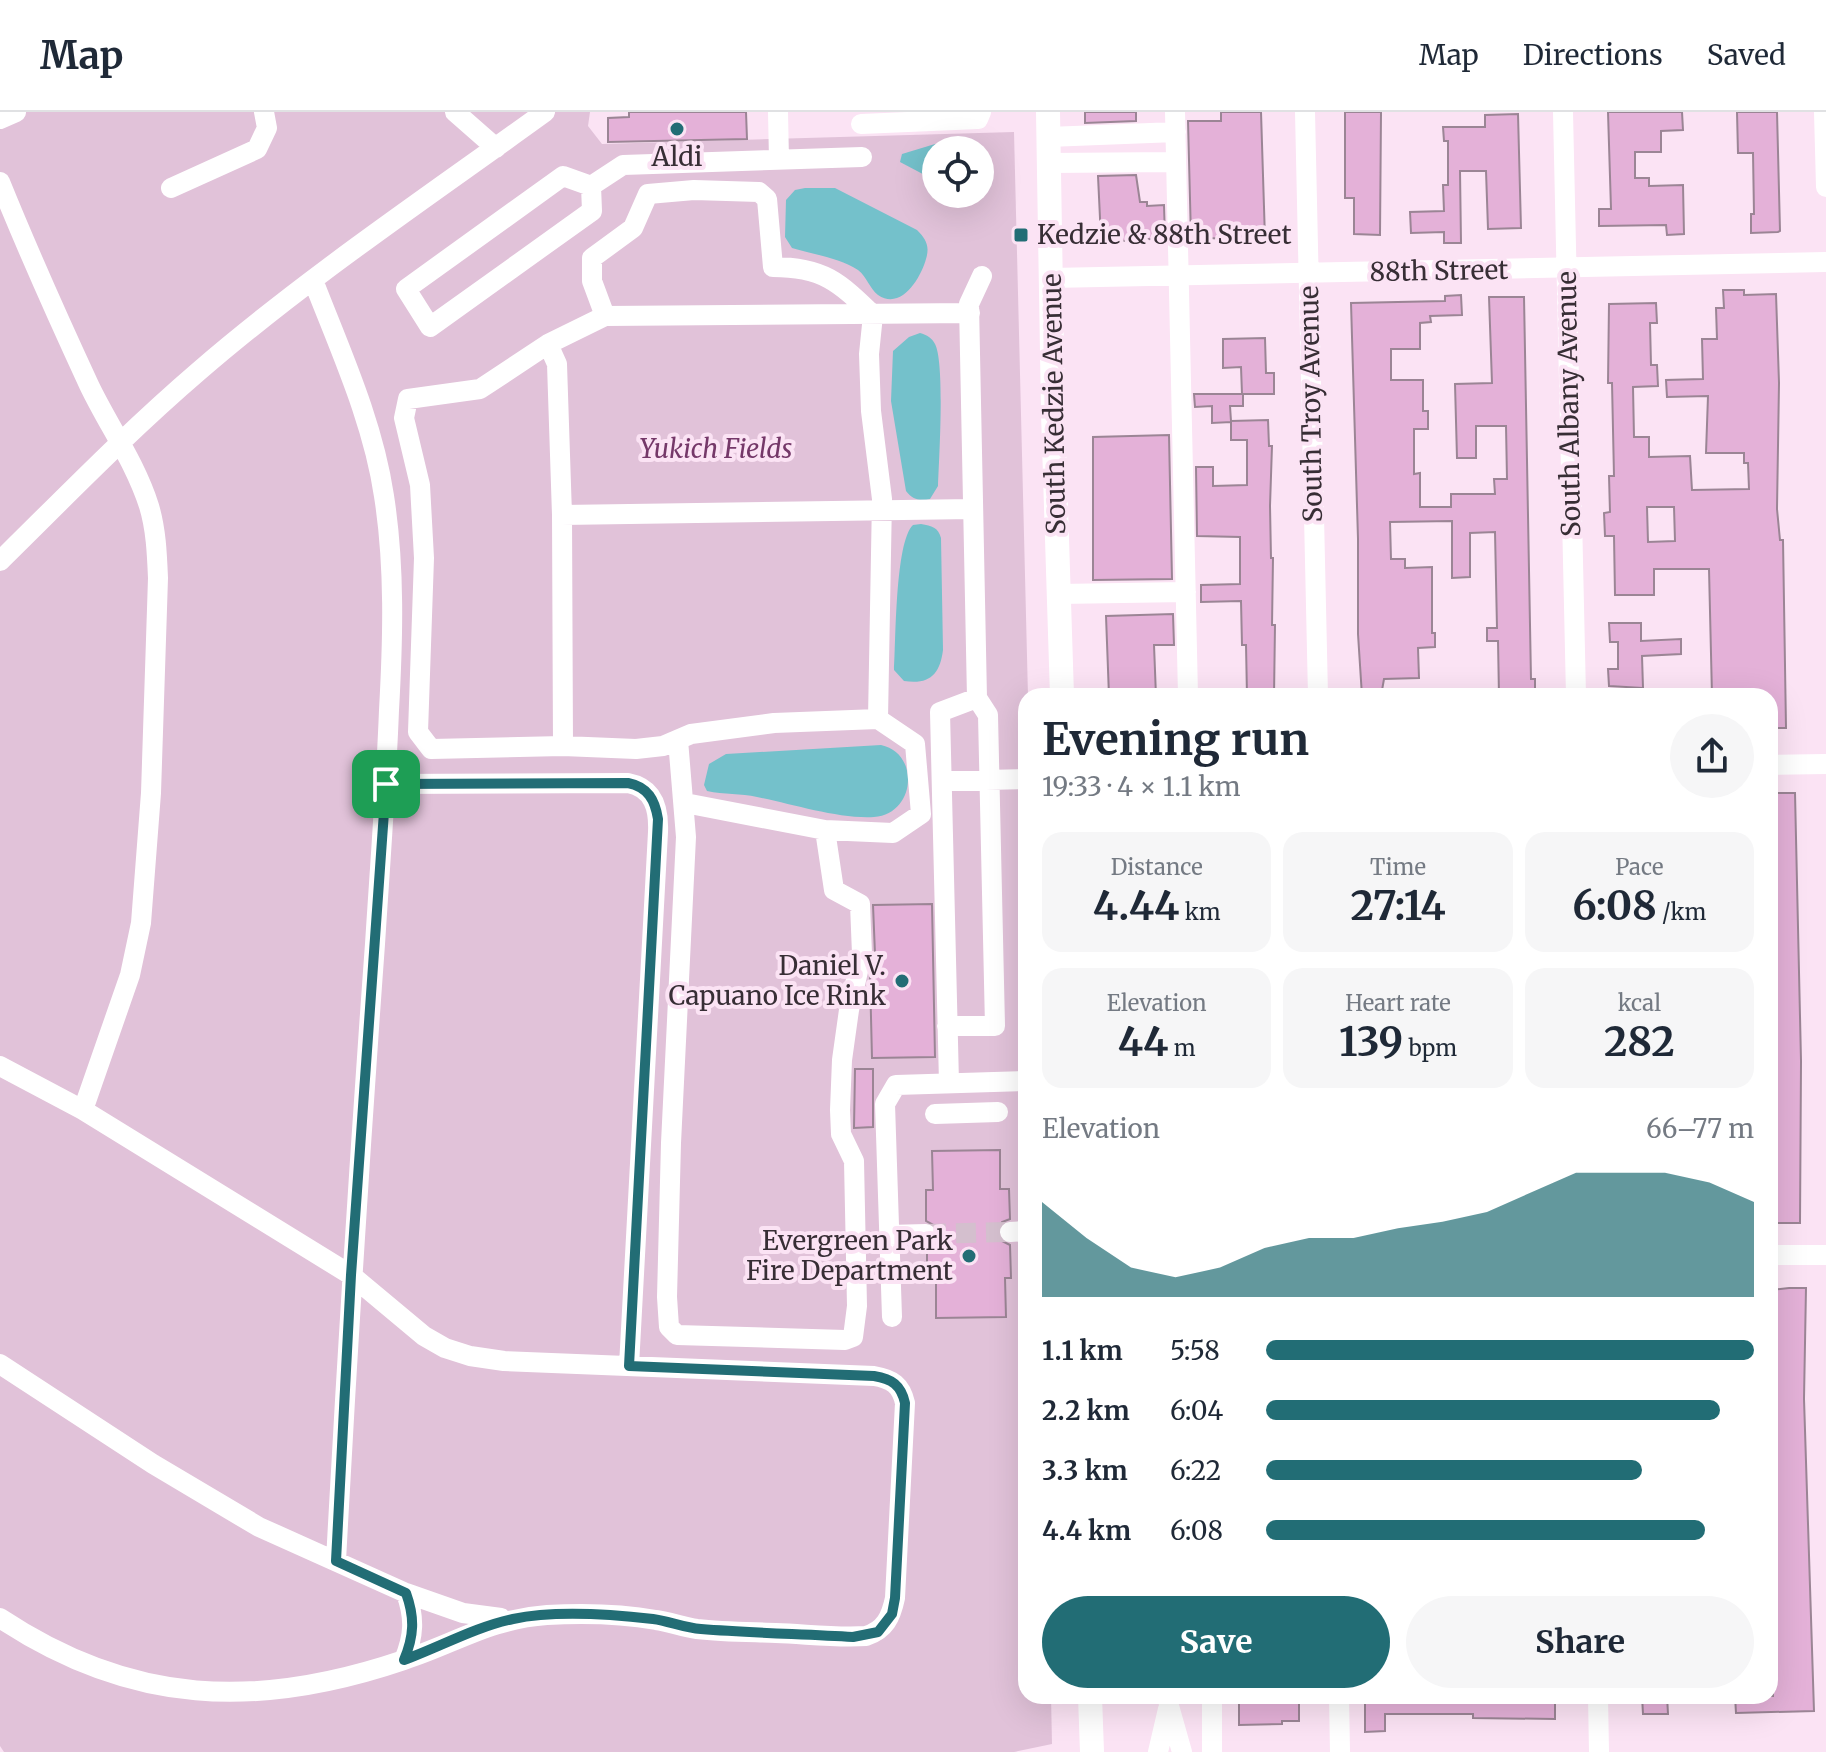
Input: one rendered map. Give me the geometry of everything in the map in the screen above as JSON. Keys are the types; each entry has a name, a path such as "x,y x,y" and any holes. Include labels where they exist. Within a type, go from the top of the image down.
{"main road":[{"name":"South Kedzie Avenue","path":"1048,112 1062,688"},
{"path":"1090,1704 1092,1752"}],"street":[{"path":"0,119 16,112"},
{"path":"171,188 257,149 267,128 264,112"},
{"path":"455,112 496,148"},
{"path":"0,561 120,443 199,371 313,280 545,112"},
{"path":"778,112 779,160"},
{"path":"861,124 978,119 981,112"},
{"name":"South Troy Avenue","path":"1305,112 1318,688"},
{"name":"South Albany Avenue","path":"1563,112 1576,688"},
{"path":"1824,112 1826,187"},
{"path":"1048,137 1175,122 1188,688"},
{"path":"591,186 623,165 862,157"},
{"path":"1048,163 1176,162"},
{"path":"563,176 591,186 592,211 430,327 406,289 563,176"},
{"path":"0,182 41,283 149,507 157,543 150,821 141,923 130,975 83,1110"},
{"path":"605,316 592,281 592,258 633,228 648,194 694,190 759,192 767,199 773,267 797,267 835,280 873,315"},
{"name":"88th Street","path":"1051,278 1826,262"},
{"path":"947,1026 995,1026 988,715 977,698 969,304 982,276"},
{"path":"313,280 354,386 384,492 390,539 392,640 386,784 351,1275 336,1561"},
{"path":"685,803 825,830 893,833 921,814 915,744 878,719 774,723 691,734 663,746 636,749 563,746 431,749 418,732 424,558 420,485 404,418 408,399 480,389 548,344 605,316 970,313"},
{"path":"873,315 869,354 871,411 882,510 878,719"},
{"path":"548,344 557,364 562,515 563,746"},
{"path":"562,515 973,509"},
{"path":"1059,594 1186,592"},
{"path":"965,1113 947,1026 940,712 977,698"},
{"path":"678,740 686,837 667,1297 669,1327 677,1335 845,1340 853,1337 857,1306 854,1161 841,1134 840,1110 849,1010 862,954 860,904 834,890 825,830"},
{"path":"1778,765 1826,764"},
{"path":"942,781 1018,779"},
{"path":"386,784 628,783 646,790 656,807 658,832 629,1366"},
{"path":"0,1066 83,1110 351,1275 424,1336 445,1348 470,1356 504,1361 874,1376 889,1378 902,1392 905,1403 895,1598 892,1614 878,1632 853,1637 698,1629 630,1617 560,1615 513,1619 475,1630 439,1647 363,1673 273,1689 209,1692 133,1681 94,1668 0,1618"},
{"path":"892,1317 885,1104 896,1085 1018,1081"},
{"path":"935,1114 998,1112"},
{"path":"889,1235 926,1234"},
{"path":"1778,1255 1826,1255"},
{"path":"0,1364 153,1464 259,1527 406,1593 463,1613 513,1619"},
{"path":"404,1660 414,1630 414,1618 406,1593"},
{"path":"1158,1752 1167,1704"},
{"path":"1169,1704 1182,1752"},
{"path":"1212,1704 1212,1752"},
{"path":"1339,1704 1340,1752"},
{"path":"1598,1704 1599,1752"}],"green space":[{"name":"Yukich Fields","path":"0,112 590,112 588,126 602,144 1014,132 1028,688 1018,688 1018,1704 1051,1704 1052,1744 1014,1752 4,1752 0,1746"}],"water":[{"path":"922,148 922,174 900,162 902,154"},
{"path":"835,188 917,230 928,250 920,274 909,290 895,299 887,299 878,295 861,273 851,266 792,248 785,237 786,200 795,190"},
{"path":"920,333 935,344 941,390 938,486 930,499 923,500 914,498 906,491 891,401 893,351 909,337"},
{"path":"913,525 934,528 941,538 943,650 939,666 932,676 913,682 904,681 894,670 896,616 907,535"},
{"path":"881,745 894,750 902,759 908,783 898,806 874,817 846,816 751,796 707,791 704,785 709,764 726,754"}],"building":[{"name":"Aldi","path":"629,112 746,112 747,139 608,142 608,118 629,117"},
{"path":"1085,112 1136,112 1136,121 1085,123"},
{"path":"1221,112 1261,112 1265,239 1191,238 1188,121 1221,121"},
{"path":"1345,112 1381,112 1380,235 1354,234 1354,198 1345,198"},
{"path":"1608,112 1682,112 1683,130 1661,131 1661,152 1635,152 1635,178 1649,178 1649,186 1683,185 1684,234 1667,235 1666,225 1599,226 1599,209 1611,209"},
{"path":"1737,112 1777,112 1778,232 1751,233 1751,214 1754,214 1753,153 1738,153"},
{"path":"1518,114 1521,228 1488,229 1486,171 1460,171 1461,243 1444,243 1444,232 1411,233 1410,212 1444,211 1443,185 1448,185 1448,141 1444,141 1443,127 1485,127 1485,115"},
{"path":"1136,175 1140,202 1147,202 1147,206 1164,205 1165,238 1109,242 1109,239 1101,239 1098,176"},
{"path":"1723,290 1744,290 1744,295 1776,294 1779,383 1777,509 1780,540 1783,540 1786,728 1778,728 1778,688 1712,688 1709,569 1654,569 1654,595 1615,595 1614,536 1605,536 1604,513 1610,512 1609,476 1614,476 1612,383 1608,383 1609,304 1656,303 1657,323 1650,323 1651,365 1657,365 1658,386 1633,387 1634,437 1649,437 1649,457 1690,456 1692,490 1749,489 1748,463 1744,463 1744,453 1706,453 1708,396 1667,397 1666,380 1703,379 1702,339 1717,339 1716,308 1724,308","holes":["1647,507 1674,507 1675,541 1648,542"]},
{"path":"1461,295 1462,315 1430,316 1431,322 1420,323 1420,349 1391,349 1391,380 1423,380 1423,411 1428,411 1428,429 1414,429 1414,474 1420,473 1420,507 1451,507 1451,494 1495,494 1494,479 1507,479 1506,426 1476,426 1476,458 1457,458 1455,384 1492,383 1489,297 1524,297 1531,679 1535,679 1535,688 1499,688 1498,641 1487,641 1487,628 1497,628 1495,532 1470,533 1470,577 1452,578 1452,521 1390,522 1391,559 1405,559 1405,568 1432,567 1432,633 1435,633 1435,647 1418,648 1419,678 1384,679 1382,688 1361,688 1351,303 1445,301 1445,296"},
{"path":"1265,338 1266,373 1274,373 1274,394 1243,394 1243,406 1230,406 1231,421 1268,420 1269,446 1272,446 1270,506 1274,688 1247,688 1241,601 1201,602 1201,585 1240,584 1240,537 1197,536 1196,467 1213,467 1213,486 1247,485 1247,440 1231,440 1231,422 1212,423 1212,406 1195,407 1194,394 1242,394 1241,367 1223,368 1223,339"},
{"path":"1169,435 1172,579 1093,580 1093,437"},
{"path":"1173,614 1174,645 1154,645 1156,688 1109,688 1106,616"},
{"path":"1609,623 1641,623 1641,641 1681,639 1681,654 1642,656 1643,688 1609,686 1608,669 1618,669 1618,642 1610,642"},
{"path":"1778,793 1795,793 1801,1061 1800,1223 1778,1223"},
{"name":"Daniel V. Capuano Ice Rink","path":"932,904 935,1057 872,1058 870,977 875,954 873,905"},
{"path":"855,1069 873,1069 873,1127 854,1128"},
{"name":"Evergreen Park Fire Department","path":"1000,1150 1000,1189 1009,1189 1010,1219 1002,1222 997,1232 1000,1240 1010,1245 1011,1278 1005,1278 1006,1317 936,1318 936,1281 927,1281 927,1247 933,1245 939,1234 937,1227 926,1221 926,1190 933,1190 932,1151"},
{"path":"1806,1288 1804,1399 1814,1711 1736,1713 1735,1704 1778,1704 1778,1289"},
{"path":"1239,1704 1299,1704 1299,1721 1239,1725"},
{"path":"1365,1704 1555,1704 1555,1719 1473,1718 1473,1714 1385,1714 1385,1731 1365,1732"},
{"path":"1642,1704 1667,1704 1668,1714 1643,1714"}],"tunnel":[{"path":"926,1234 1010,1232"}],"place":[{"name":"Aldi","path":"677,129"},
{"name":"Kedzie & 88th Street","path":"1021,235"},
{"name":"Daniel V. Capuano Ice Rink","path":"902,981"},
{"name":"Evergreen Park Fire Department","path":"969,1256"}],"route":[{"path":"628,783 646,790 652,798 658,832 629,1366 874,1376 889,1378 897,1385 905,1403 895,1598 892,1614 878,1632 853,1637 698,1629 630,1617 536,1616 475,1630 404,1660 414,1630 414,1618 406,1593 336,1561 351,1275 386,784 628,783"}]}
